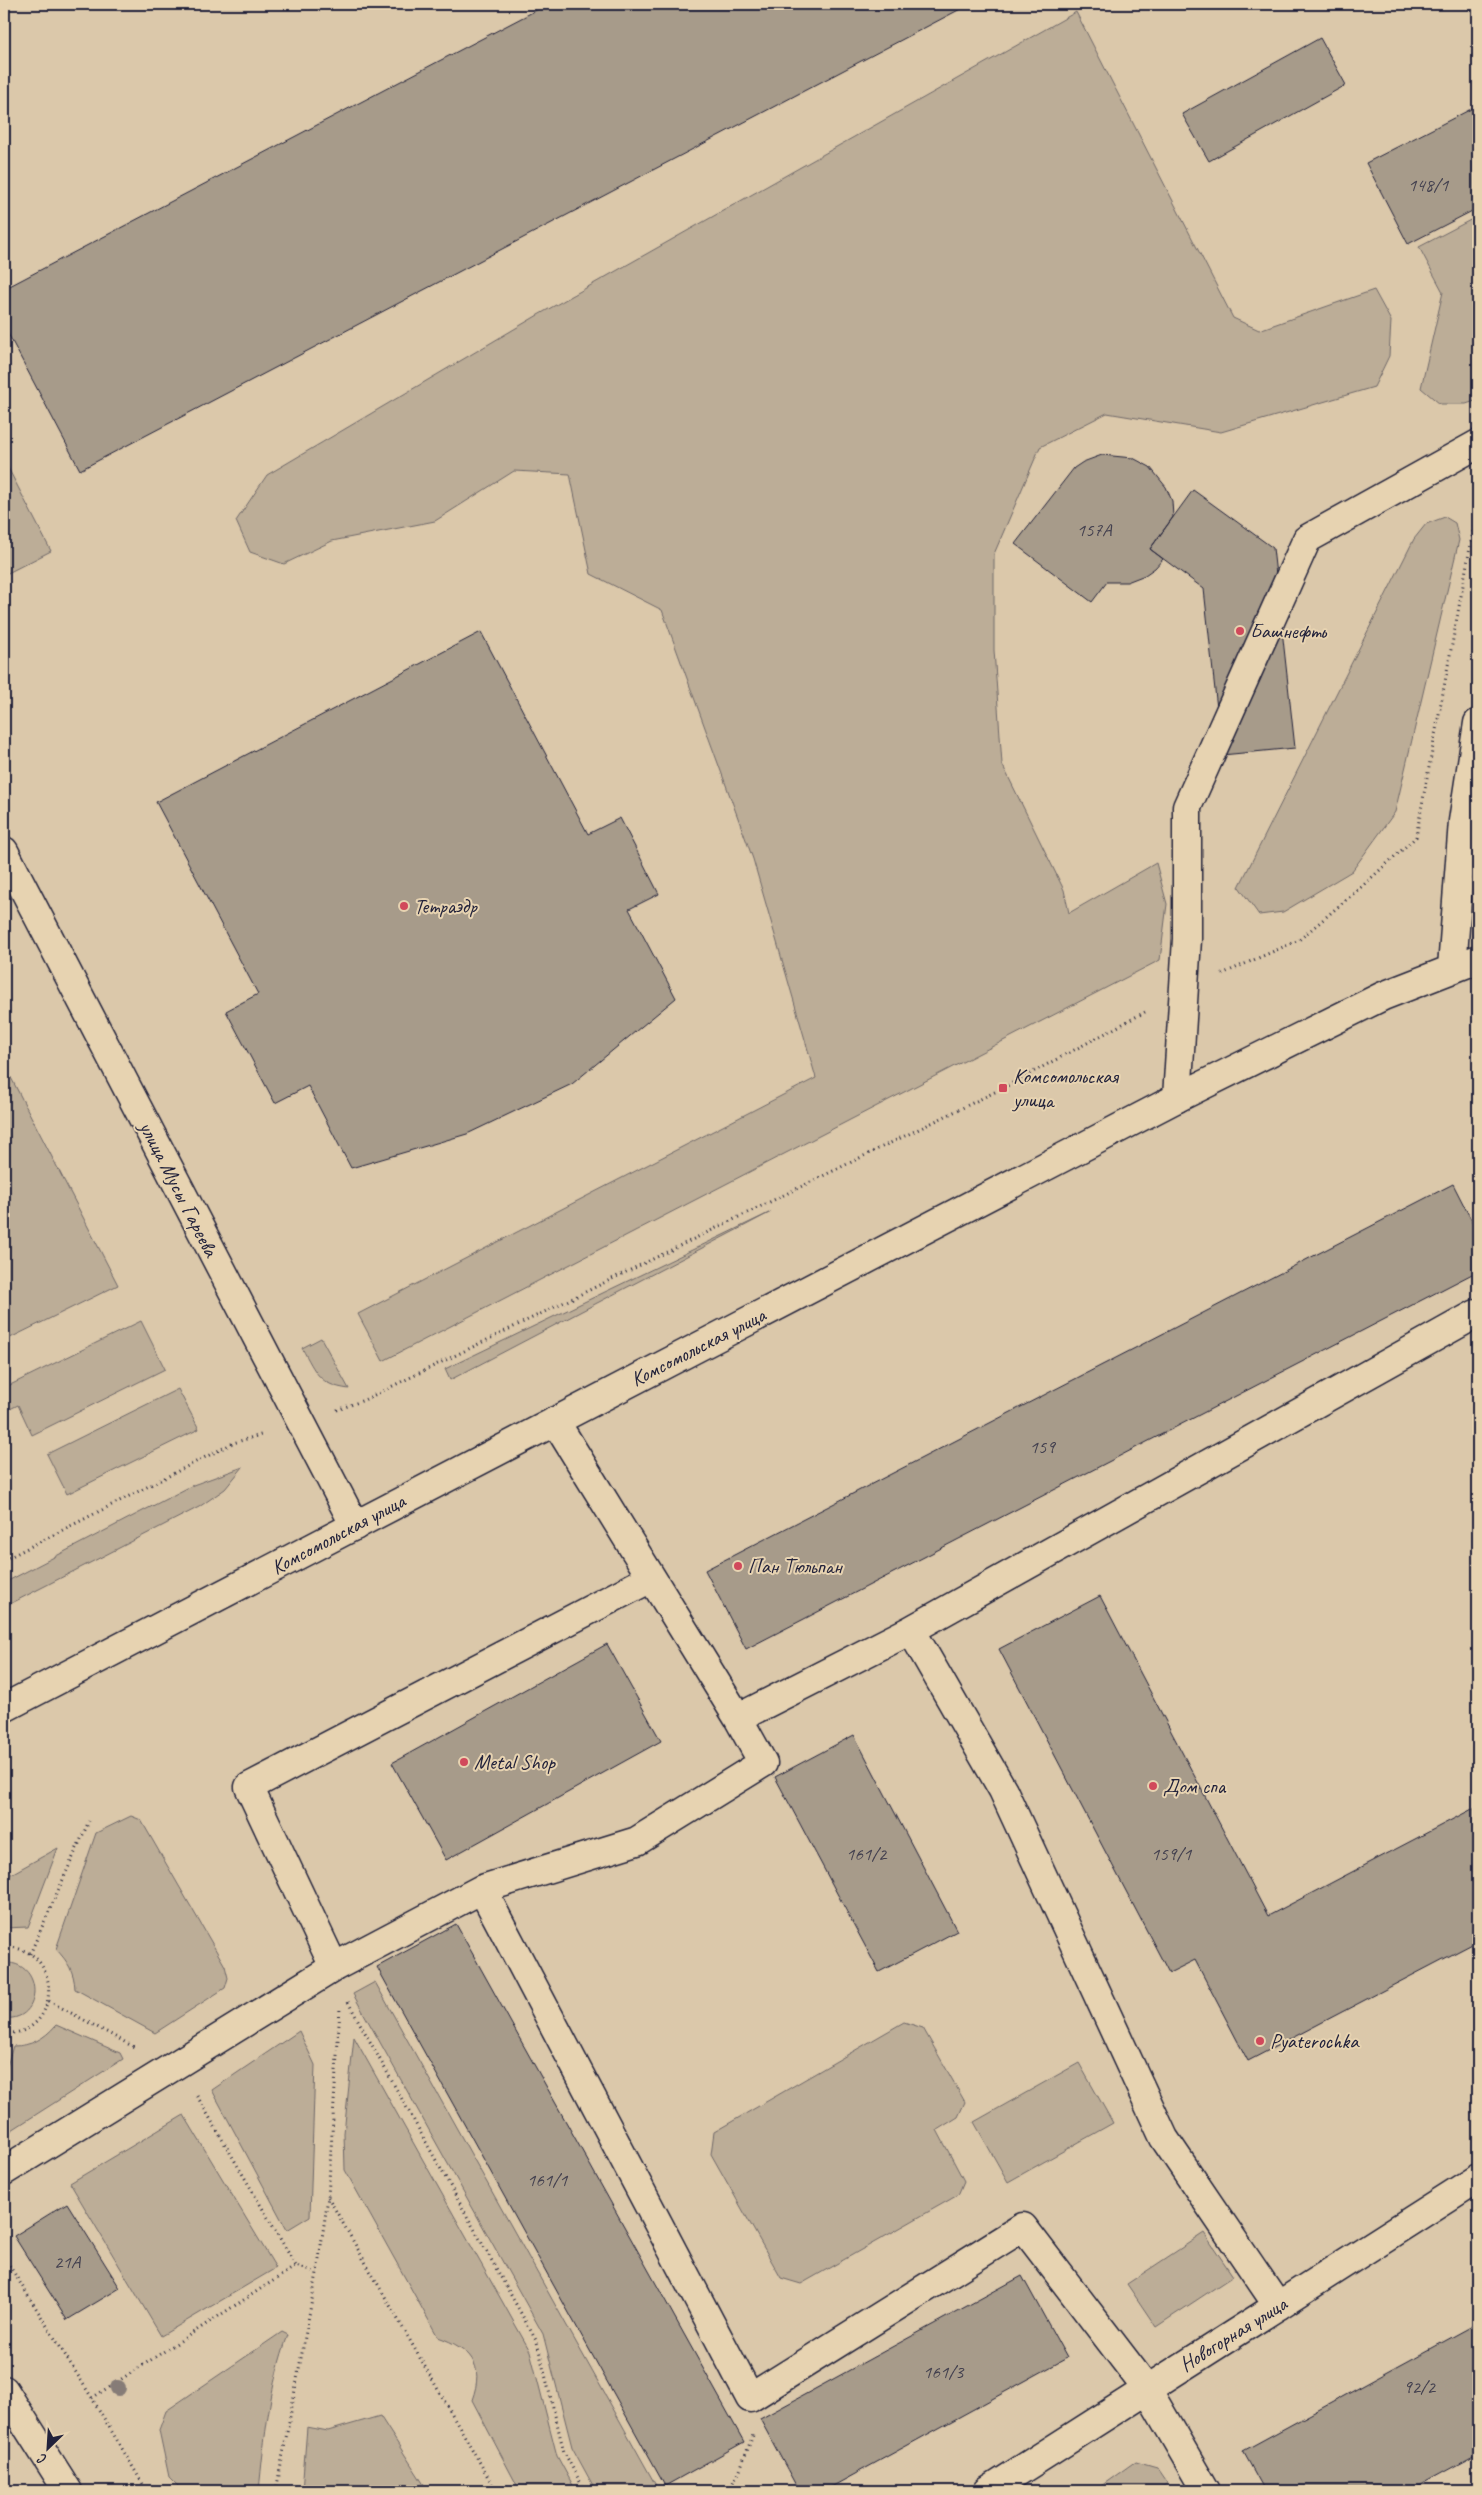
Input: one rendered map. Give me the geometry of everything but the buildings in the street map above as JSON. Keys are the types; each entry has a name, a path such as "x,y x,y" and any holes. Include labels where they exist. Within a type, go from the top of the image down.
{"main road":[{"path":"1177,1098 1188,939 1187,807 1307,539 1478,444"},
{"path":"1452,968 1463,821 1478,723"},
{"name":"улица Мусы Гареева","path":"4,851 355,1526"},
{"name":"Комсомольская улица","path":"4,1708 1177,1098 1383,996 1478,959"},
{"path":"738,1718 910,1630 1476,1314 1478,1318"},
{"path":"4,2171 482,1889 637,1840 763,1763 738,1718 555,1422"},
{"path":"337,1974 249,1788 651,1578"},
{"path":"910,1630 1003,1790 1164,2138 1278,2306"},
{"path":"482,1889 750,2398 1023,2227 1147,2389 1206,2491"},
{"name":"Новогорная улица","path":"988,2491 1478,2178"},
{"path":"4,2390 68,2491"}],"path":[{"path":"4,1560 232,1443 300,1423 364,1400 1003,1088 1184,991 1299,940 1416,837 1478,506"},
{"path":"30,1954 90,1821"},
{"path":"4,1947 18,1948 40,1962 47,1975 50,1987 49,2002 43,2014 35,2023 24,2030 11,2034 4,2033"},
{"path":"276,2491 317,2273 328,2197 337,1974"},
{"path":"337,1974 538,2342 564,2452 585,2491"},
{"path":"49,2002 143,2051"},
{"path":"194,2091 296,2266 317,2273"},
{"path":"328,2197 496,2491"},
{"path":"4,2257 92,2398 147,2491"},
{"path":"92,2398 296,2266"},
{"path":"728,2491 739,2472 755,2431 750,2398"}],"shaded area":[{"path":"1076,12 1233,318 1259,330 1374,290 1391,321 1389,356 1374,387 1221,432 1107,413 1040,447 994,554 994,650 1002,764 1064,890 1069,913 1156,863 1167,904 1160,960 383,1361 358,1314 816,1078 753,859 662,610 591,574 570,474 514,471 435,521 332,541 284,564 250,552 236,521 267,475 538,315"},
{"path":"1478,216 1478,400 1466,404 1440,404 1421,388 1443,292 1419,247"},
{"path":"4,460 51,551 4,575"},
{"path":"1445,517 1455,523 1459,540 1395,812 1352,871 1283,912 1259,915 1239,887 1414,539 1426,524"},
{"path":"4,1064 118,1285 4,1341"},
{"path":"771,1212 450,1380 445,1369"},
{"path":"141,1321 165,1369 32,1435 18,1405 4,1412 4,1388"},
{"path":"321,1338 349,1389 325,1381 315,1371 302,1348"},
{"path":"178,1389 199,1429 67,1494 47,1454"},
{"path":"243,1467 225,1489 199,1507 4,1607 4,1583 193,1485"},
{"path":"131,1816 141,1820 225,1966 228,1978 225,1988 155,2033 75,1989 70,1967 56,1949 96,1833"},
{"path":"58,1848 28,1927 4,1928 4,1878"},
{"path":"4,1963 17,1965 27,1971 32,1980 34,1991 32,2002 27,2011 17,2017 4,2018"},
{"path":"375,1982 659,2491 596,2491 572,2447 543,2334 353,1994"},
{"path":"904,2022 923,2028 965,2102 958,2117 937,2130 964,2181 958,2195 801,2284 781,2278 711,2154 714,2132"},
{"path":"56,2025 120,2053 123,2059 4,2135 4,2076 13,2046 26,2045 37,2041"},
{"path":"299,2031 315,2065 310,2216 287,2230 212,2090"},
{"path":"354,2037 530,2351 557,2456 576,2491 520,2491 472,2400 476,2387 476,2367 467,2353 438,2337 345,2170 344,2133"},
{"path":"1079,2063 1113,2123 1008,2182 974,2122"},
{"path":"184,2115 276,2268 161,2336 70,2183"},
{"path":"1204,2233 1233,2276 1156,2327 1127,2284"},
{"path":"282,2332 288,2335 272,2392 259,2491 183,2491 169,2477 159,2430 166,2411"},
{"path":"380,2416 428,2491 302,2491 307,2427 328,2431"},
{"path":"1136,2461 1157,2467 1168,2483 1155,2491 1094,2491"}],"place":[{"name":"Башнефть","path":"1240,631"},
{"name":"Тетраэдр","path":"404,906"},
{"name":"Комсомольская улица","path":"1003,1088"},
{"name":"Пан Тюльпан","path":"738,1566"},
{"name":"Metal Shop","path":"464,1762"},
{"name":"Дом спа","path":"1153,1786"},
{"name":"Pyaterochka","path":"1260,2041"}]}
